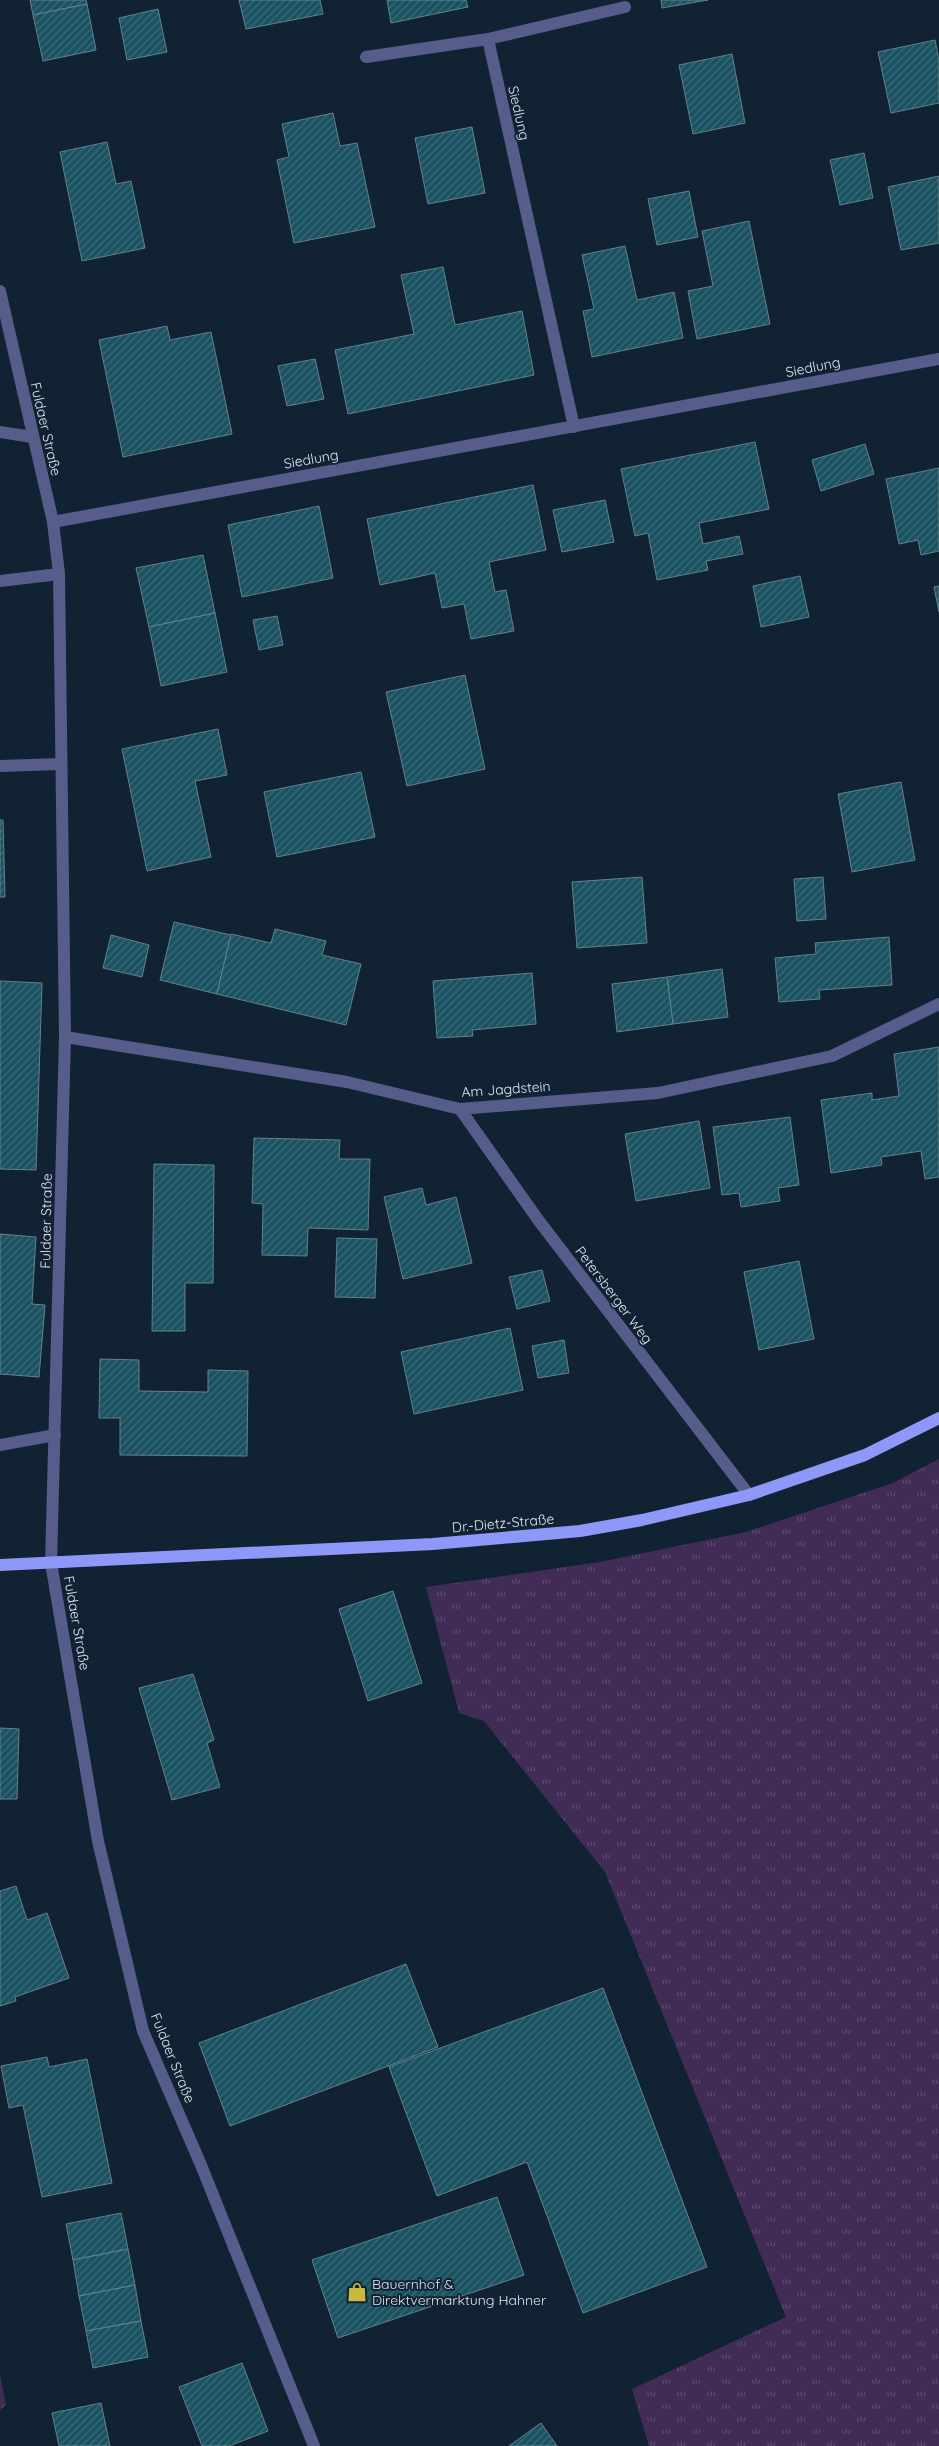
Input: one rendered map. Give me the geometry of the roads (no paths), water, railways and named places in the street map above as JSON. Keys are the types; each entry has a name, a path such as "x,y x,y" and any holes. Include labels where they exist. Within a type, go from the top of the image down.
{"main road":[{"name":"Dr.-Dietz-Straße","path":"0,1565 433,1544 580,1531 642,1520 750,1495 865,1455 939,1418"}],"street":[{"path":"366,57 488,39 626,7"},
{"name":"Siedlung","path":"488,39 574,427"},
{"name":"Fuldaer Straße","path":"0,291 53,522 59,574 65,1037 51,1563 98,1841 144,2030 201,2165 314,2446"},
{"name":"Siedlung","path":"53,522 939,359"},
{"path":"0,432 32,436"},
{"path":"0,581 59,574"},
{"path":"0,766 60,764"},
{"name":"Am Jagdstein","path":"65,1037 347,1082 460,1109 658,1093 832,1056 939,1004"},
{"name":"Petersberger Weg","path":"460,1109 539,1221 750,1495"},
{"path":"0,1445 55,1435"}],"place":[{"name":"Bauernhof & Direktvermarktung Hahner","path":"357,2292"}]}
